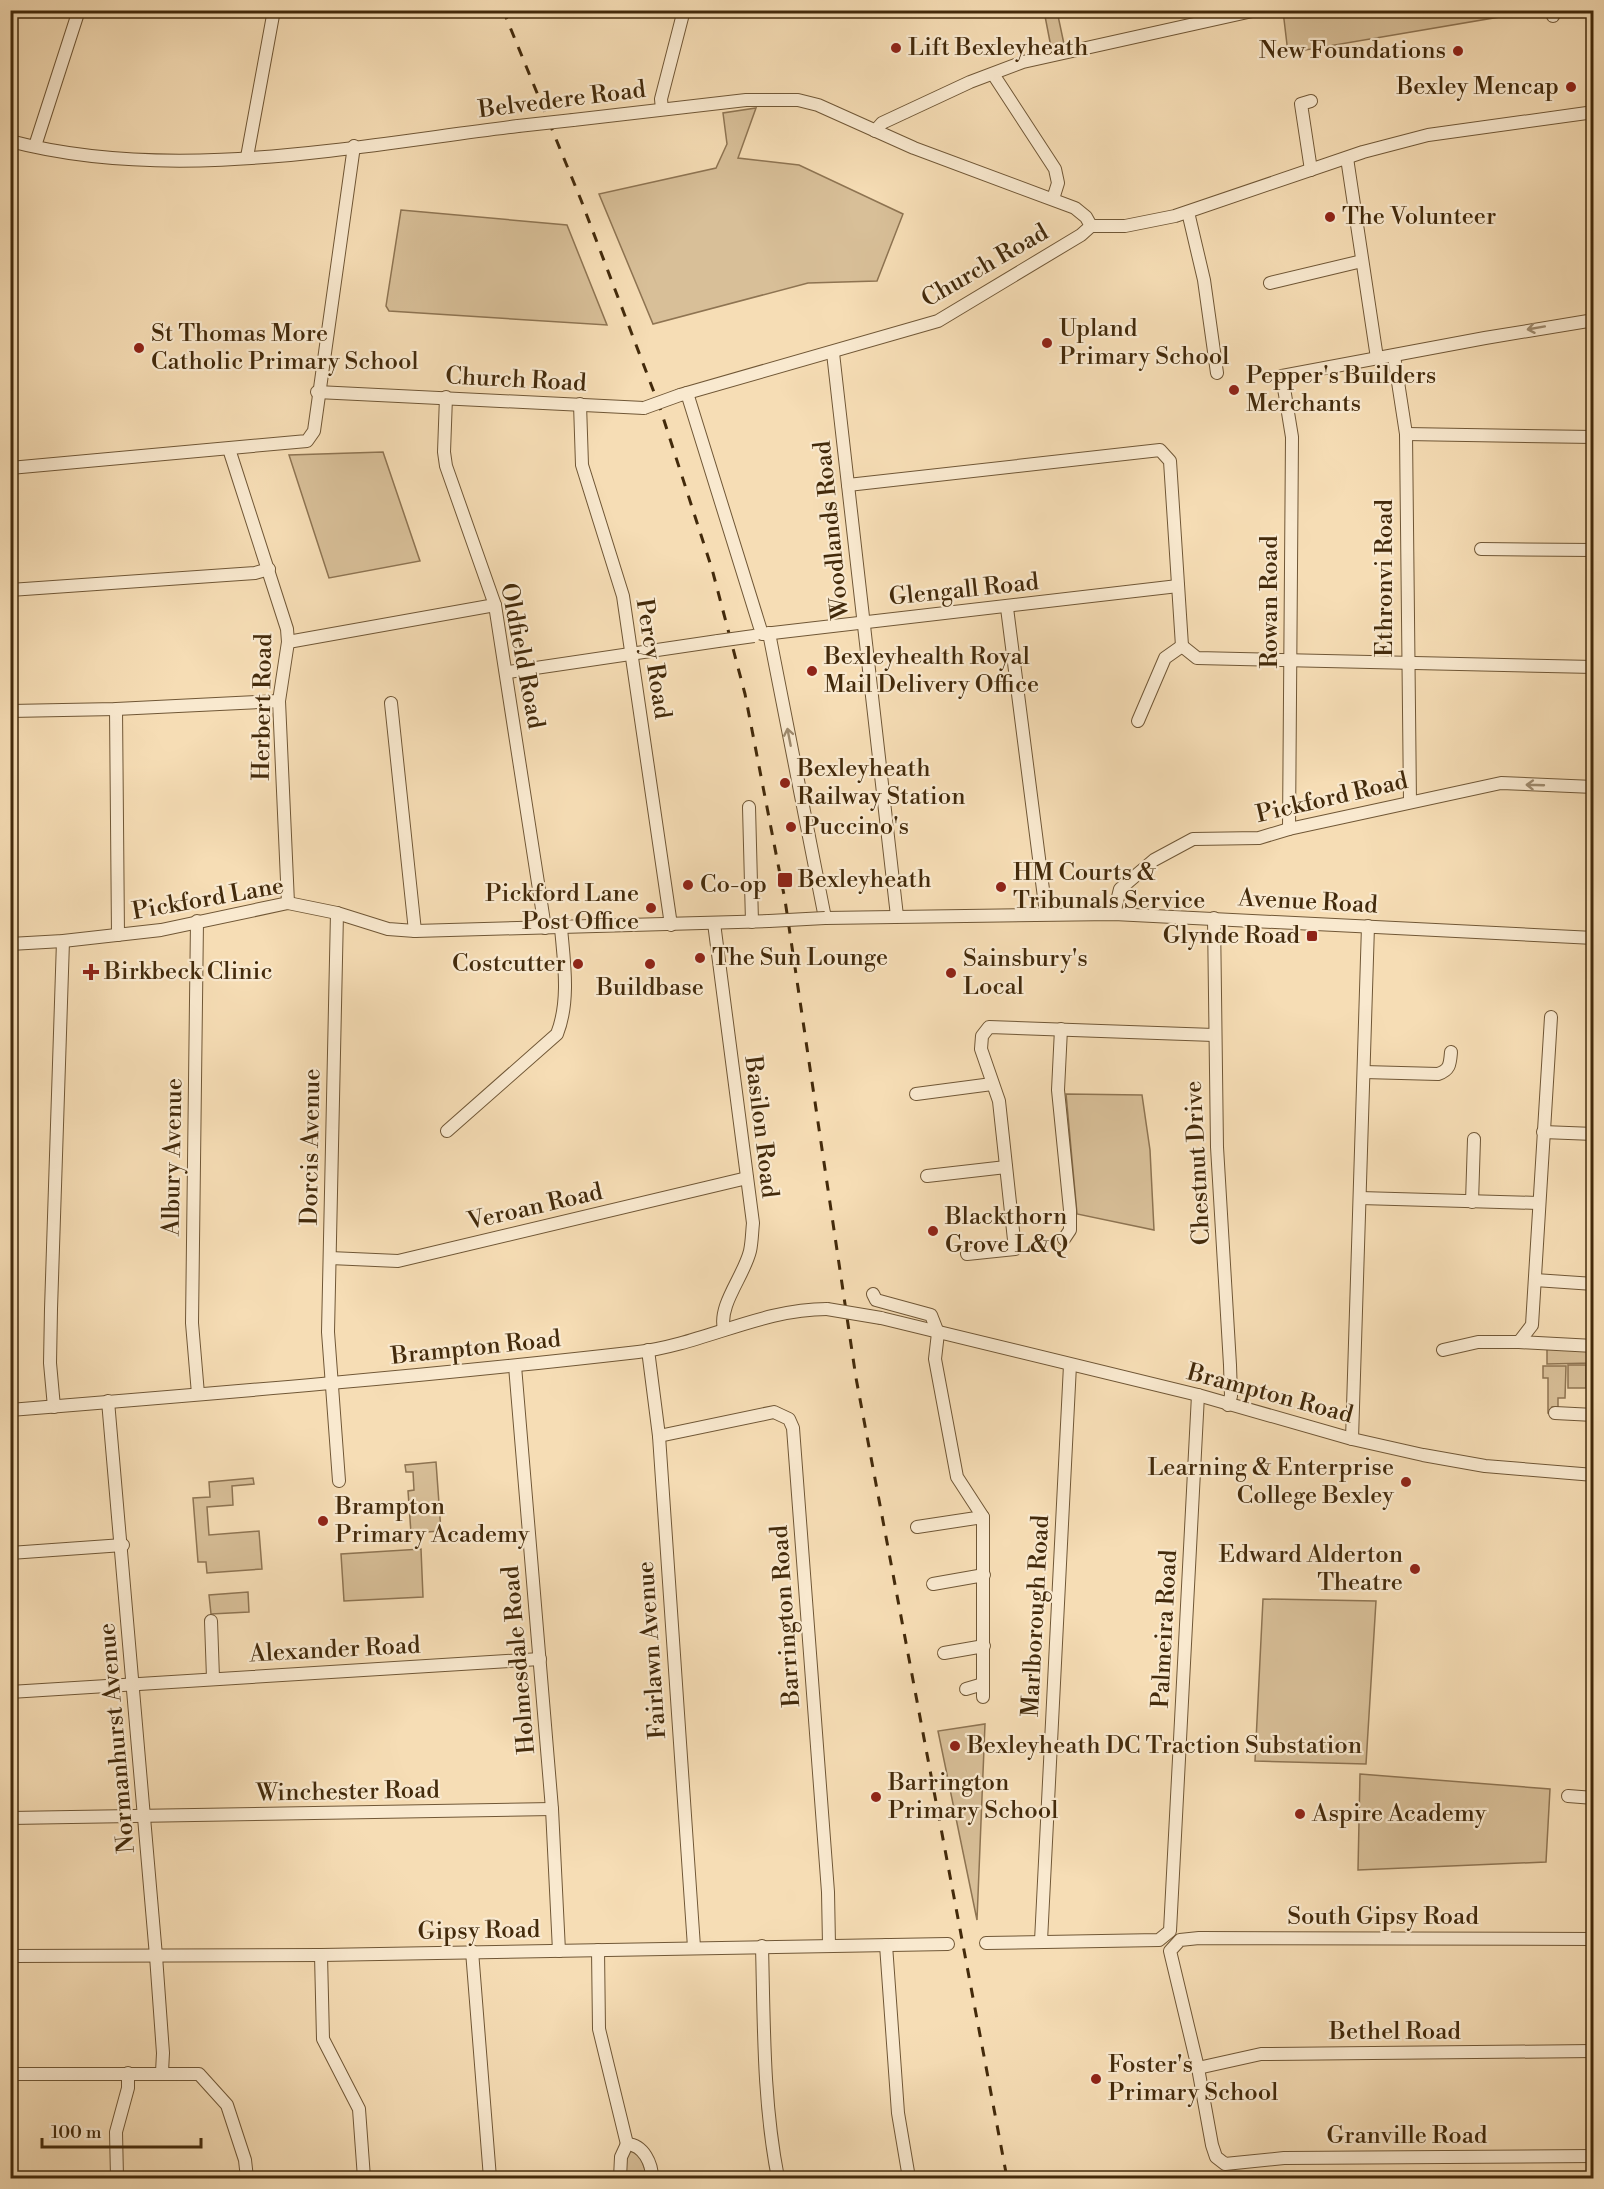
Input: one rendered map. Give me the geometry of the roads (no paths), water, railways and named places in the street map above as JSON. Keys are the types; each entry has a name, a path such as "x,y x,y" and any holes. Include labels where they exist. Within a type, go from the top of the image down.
{"street":[{"path":"35,146 79,10"},
{"path":"247,157 274,10"},
{"path":"662,109 661,99 684,10"},
{"path":"874,131 882,123 993,74 1050,56 1257,10"},
{"path":"993,74 1055,170 1058,183 1053,199"},
{"name":"Belvedere Road","path":"10,141 148,160 247,157 746,100 798,100 818,105 874,131 985,176 1075,208 1086,217 1091,226"},
{"path":"1311,101 1300,104 1311,170"},
{"path":"1091,226 1125,226 1188,212 1347,158 1428,135 1593,112"},
{"path":"10,468 308,441 314,431 354,146"},
{"path":"1347,158 1377,358 1593,320"},
{"path":"1188,212 1204,280 1217,373"},
{"name":"Church Road","path":"318,392 644,408 683,394 833,353 938,321 1081,235 1091,226"},
{"path":"1270,283 1362,261"},
{"name":"Woodlands Road","path":"833,353 897,916"},
{"name":"Ethronvi Road","path":"1394,356 1406,434 1410,802"},
{"name":"Rowan Road","path":"1289,829 1293,437 1282,376 1377,358"},
{"path":"683,394 762,634 825,918"},
{"name":"Oldfield Road","path":"446,397 444,452 446,466 495,605 545,928"},
{"name":"Percy Road","path":"580,404 582,465 622,596 671,925"},
{"path":"1406,434 1593,437"},
{"name":"Herbert Road","path":"229,449 287,630 288,642 279,700 288,903"},
{"path":"848,485 1155,449 1165,453 1170,462 1182,646 1189,654 1197,658 1593,667"},
{"path":"1481,549 1593,550"},
{"path":"10,590 255,573 269,569"},
{"name":"Glengall Road","path":"507,672 762,634 863,621 1007,608 1178,585"},
{"path":"288,642 495,605"},
{"path":"1007,608 1046,913"},
{"path":"1138,721 1165,657 1182,646"},
{"path":"10,711 116,709 279,700"},
{"path":"391,703 415,931"},
{"path":"116,709 118,935"},
{"name":"Pickford Road","path":"1114,914 1115,901 1120,889 1154,860 1193,839 1258,838 1289,829 1501,783 1593,788"},
{"path":"749,807 752,922"},
{"name":"Pickford Lane","path":"10,944 63,941 161,930 288,903 337,913 388,928 415,931 769,921"},
{"name":"Dorcis Avenue","path":"337,913 328,1332 339,1481"},
{"name":"Avenue Road","path":"769,921 897,916 1114,914 1593,938"},
{"name":"Chestnut Drive","path":"1214,918 1217,1146 1231,1386 1228,1404"},
{"name":"Albury Avenue","path":"197,921 192,1323 198,1394"},
{"name":"Basilon Road","path":"714,923 753,1223 750,1251 721,1318 724,1329"},
{"path":"1352,1439 1368,926"},
{"path":"447,1131 556,1034 564,1009 561,928"},
{"path":"54,1407 50,1363 51,1309 63,941"},
{"path":"1519,1342 1532,1325 1551,1017"},
{"path":"966,1254 1015,1249 999,1101 981,1049 982,1036 989,1027 1214,1035"},
{"path":"1061,1029 1058,1090 1070,1210 1070,1230 1064,1239"},
{"path":"1364,1072 1438,1074 1446,1072 1450,1066 1451,1052"},
{"path":"916,1094 992,1083"},
{"path":"1543,1132 1593,1134"},
{"path":"1472,1202 1474,1139"},
{"path":"927,1176 1006,1167"},
{"name":"Veroan Road","path":"330,1258 398,1261 747,1178"},
{"path":"1360,1198 1538,1203"},
{"path":"1535,1280 1593,1284"},
{"path":"873,1294 876,1300 931,1314 938,1333 935,1359 957,1477 983,1517 983,1697"},
{"name":"Brampton Road","path":"10,1410 515,1366 648,1350 800,1309 827,1309 881,1318 1198,1395 1352,1439 1485,1466 1593,1475"},
{"path":"1443,1350 1478,1342 1593,1346"},
{"name":"Fairlawn Avenue","path":"648,1350 659,1436 694,1947"},
{"name":"Marlborough Road","path":"1041,1941 1070,1365"},
{"name":"Holmesdale Road","path":"515,1366 552,1809 559,1951"},
{"name":"Palmeira Road","path":"1198,1395 1170,1951 1198,2067 1212,2145 1216,2157 1221,2162"},
{"name":"Normanhurst Avenue","path":"108,1401 123,1545 156,1956 162,2072"},
{"name":"Barrington Road","path":"659,1436 774,1412 789,1419 793,1428 827,1880 829,1945"},
{"path":"1555,1413 1593,1415"},
{"path":"917,1527 983,1517"},
{"path":"10,1553 123,1545"},
{"path":"933,1584 984,1575"},
{"path":"211,1621 213,1678"},
{"path":"944,1653 984,1646"},
{"name":"Alexander Road","path":"10,1692 540,1659"},
{"path":"966,1689 983,1684"},
{"path":"1568,1796 1593,1798"},
{"name":"Winchester Road","path":"10,1818 552,1809"},
{"name":"South Gipsy Road","path":"986,1943 1185,1938 1593,1940"},
{"name":"Gipsy Road","path":"10,1956 321,1955 948,1944"},
{"path":"886,1945 898,2113 909,2178"},
{"path":"762,1946 770,2126 778,2178"},
{"path":"598,1950 599,2029 627,2144 621,2157 620,2178"},
{"path":"472,1951 490,2178"},
{"path":"321,1955 323,2039 359,2109 364,2178"},
{"name":"Bethel Road","path":"1198,2067 1261,2054 1593,2051"},
{"path":"10,2074 162,2072 199,2074 227,2105 245,2160 247,2178"},
{"path":"117,2178 115,2143 128,2088 128,2073"},
{"path":"627,2144 632,2144 647,2157 652,2178"},
{"name":"Granville Road","path":"1221,2162 1230,2165 1284,2158 1593,2156"}],"railway":[{"path":"503,10 581,200 660,408 712,569 745,694 785,900 856,1378 1007,2178"}],"place":[{"name":"Lift Bexleyheath","path":"896,48"},
{"name":"New Foundations","path":"1458,51"},
{"name":"Bexley Mencap","path":"1571,87"},
{"name":"The Volunteer","path":"1330,217"},
{"name":"Upland Primary School","path":"1047,343"},
{"name":"St Thomas More Catholic Primary School","path":"139,348"},
{"name":"Pepper's Builders Merchants","path":"1234,390"},
{"name":"Bexleyhealth Royal Mail Delivery Office","path":"812,671"},
{"name":"Bexleyheath Railway Station","path":"785,783"},
{"name":"Puccino's","path":"791,827"},
{"name":"Bexleyheath","path":"785,880"},
{"name":"Co-op","path":"688,885"},
{"name":"HM Courts & Tribunals Service","path":"1001,887"},
{"name":"Pickford Lane Post Office","path":"651,908"},
{"name":"Glynde Road","path":"1312,936"},
{"name":"The Sun Lounge","path":"700,958"},
{"name":"Costcutter","path":"578,964"},
{"name":"Buildbase","path":"650,964"},
{"name":"Birkbeck Clinic","path":"91,972"},
{"name":"Sainsbury's Local","path":"951,973"},
{"name":"Blackthorn Grove L&Q","path":"933,1231"},
{"name":"Learning & Enterprise College Bexley","path":"1406,1482"},
{"name":"Brampton Primary Academy","path":"323,1521"},
{"name":"Edward Alderton Theatre","path":"1415,1569"},
{"name":"Bexleyheath DC Traction Substation","path":"955,1746"},
{"name":"Barrington Primary School","path":"876,1797"},
{"name":"Aspire Academy","path":"1300,1814"},
{"name":"Foster's Primary School","path":"1096,2079"}]}
